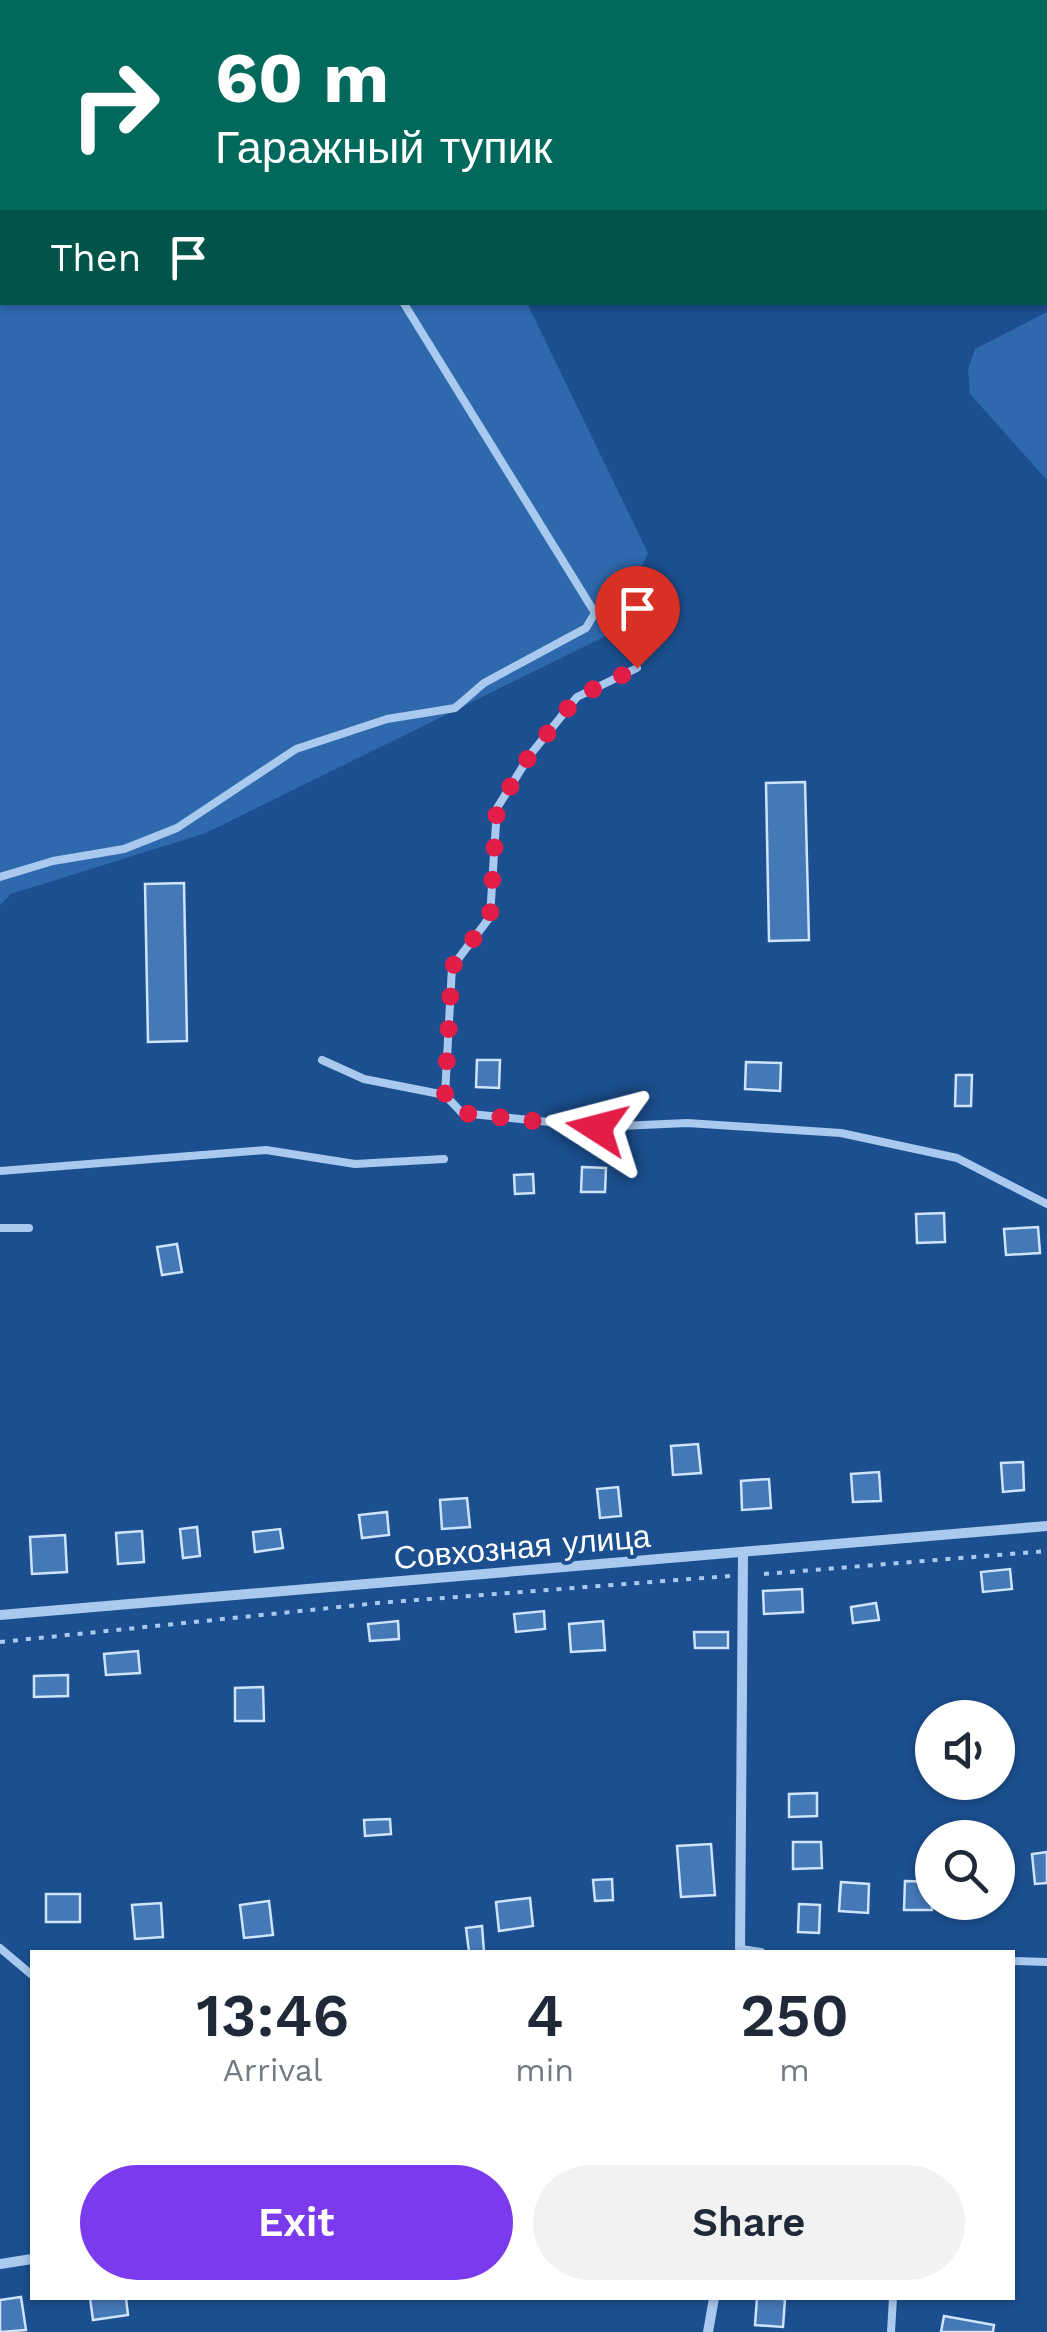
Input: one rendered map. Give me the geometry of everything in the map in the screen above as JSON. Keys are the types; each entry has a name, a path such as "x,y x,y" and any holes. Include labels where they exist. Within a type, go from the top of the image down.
{"street":[{"name":"Совхозная улица","path":"0,1616 1047,1526"},
{"path":"741,1950 743,1554"},
{"path":"0,2264 30,2259"},
{"path":"708,2332 714,2300"}],"lane":[{"path":"0,877 53,861 124,850 177,828 296,748 387,719 455,708 484,683 586,628 594,613 405,305"},
{"path":"445,1095 452,967 490,917 497,808 530,755 577,697 637,668"},
{"path":"322,1060 364,1078 445,1095 462,1113 597,1128 687,1123 841,1133 957,1158 1047,1204"},
{"path":"0,1171 266,1150 355,1164 444,1158"},
{"path":"0,1228 30,1228"},
{"path":"0,1948 30,1973"},
{"path":"1015,1961 1047,1962"},
{"path":"891,2332 893,2300"}],"path":[{"path":"764,1574 1047,1552"},
{"path":"0,1642 378,1604 730,1576"}],"shaded area":[{"path":"0,305 528,305 648,553 610,634 206,833 11,894 0,905"},
{"path":"1047,312 1047,480 970,394 968,369 975,349"}],"building":[{"path":"805,782 809,940 769,941 766,783"},
{"path":"184,883 187,1041 148,1042 145,884"},
{"path":"477,1060 500,1060 499,1088 476,1087"},
{"path":"746,1062 781,1063 780,1091 745,1089"},
{"path":"956,1075 972,1075 971,1106 955,1106"},
{"path":"582,1167 606,1168 605,1192 581,1192"},
{"path":"533,1174 534,1193 515,1194 514,1175"},
{"path":"944,1213 945,1242 917,1243 916,1214"},
{"path":"1038,1227 1040,1253 1006,1255 1004,1229"},
{"path":"177,1244 182,1272 162,1275 157,1247"},
{"path":"698,1444 701,1473 673,1475 671,1446"},
{"path":"1023,1462 1024,1490 1003,1492 1001,1463"},
{"path":"879,1472 881,1501 853,1502 851,1474"},
{"path":"769,1479 771,1508 742,1510 741,1481"},
{"path":"618,1487 621,1516 600,1518 597,1489"},
{"path":"467,1498 470,1527 442,1529 440,1500"},
{"path":"387,1512 389,1535 362,1538 359,1515"},
{"path":"197,1527 200,1556 183,1558 180,1529"},
{"path":"280,1529 283,1548 255,1552 253,1532"},
{"path":"142,1531 144,1562 118,1564 116,1533"},
{"path":"65,1535 67,1572 32,1574 30,1537"},
{"path":"1010,1569 1012,1589 983,1592 981,1572"},
{"path":"802,1589 803,1612 764,1614 763,1591"},
{"path":"876,1603 879,1620 853,1623 851,1607"},
{"path":"544,1611 545,1629 516,1632 514,1614"},
{"path":"398,1621 399,1639 370,1641 368,1624"},
{"path":"603,1621 605,1650 571,1652 569,1624"},
{"path":"694,1632 728,1632 728,1648 695,1648"},
{"path":"138,1651 140,1673 106,1675 104,1654"},
{"path":"68,1675 68,1696 34,1697 34,1676"},
{"path":"263,1687 264,1721 235,1721 235,1688"},
{"path":"817,1793 817,1816 789,1817 789,1794"},
{"path":"390,1819 391,1834 365,1836 364,1820"},
{"path":"793,1842 821,1842 822,1868 793,1869"},
{"path":"711,1844 715,1895 681,1897 677,1846"},
{"path":"1047,1852 1047,1883 1035,1884 1032,1854"},
{"path":"612,1879 613,1900 595,1901 593,1880"},
{"path":"905,1881 915,1881 915,1910 904,1910"},
{"path":"841,1882 869,1884 868,1913 839,1911"},
{"path":"46,1894 80,1894 80,1922 46,1922"},
{"path":"530,1898 533,1926 499,1931 496,1902"},
{"path":"269,1901 273,1935 244,1938 240,1905"},
{"path":"161,1903 163,1937 135,1939 132,1905"},
{"path":"799,1904 820,1905 819,1933 798,1932"},
{"path":"482,1926 484,1950 469,1950 466,1928"},
{"path":"21,2297 26,2330 0,2332 0,2300"},
{"path":"90,2300 126,2300 128,2315 93,2320"},
{"path":"757,2300 785,2300 783,2327 755,2325"},
{"path":"944,2316 994,2325 993,2332 941,2332"}],"route":[{"path":"597,1128 462,1113 445,1095 452,967 490,917 497,808 530,755 577,697 637,668"}]}
